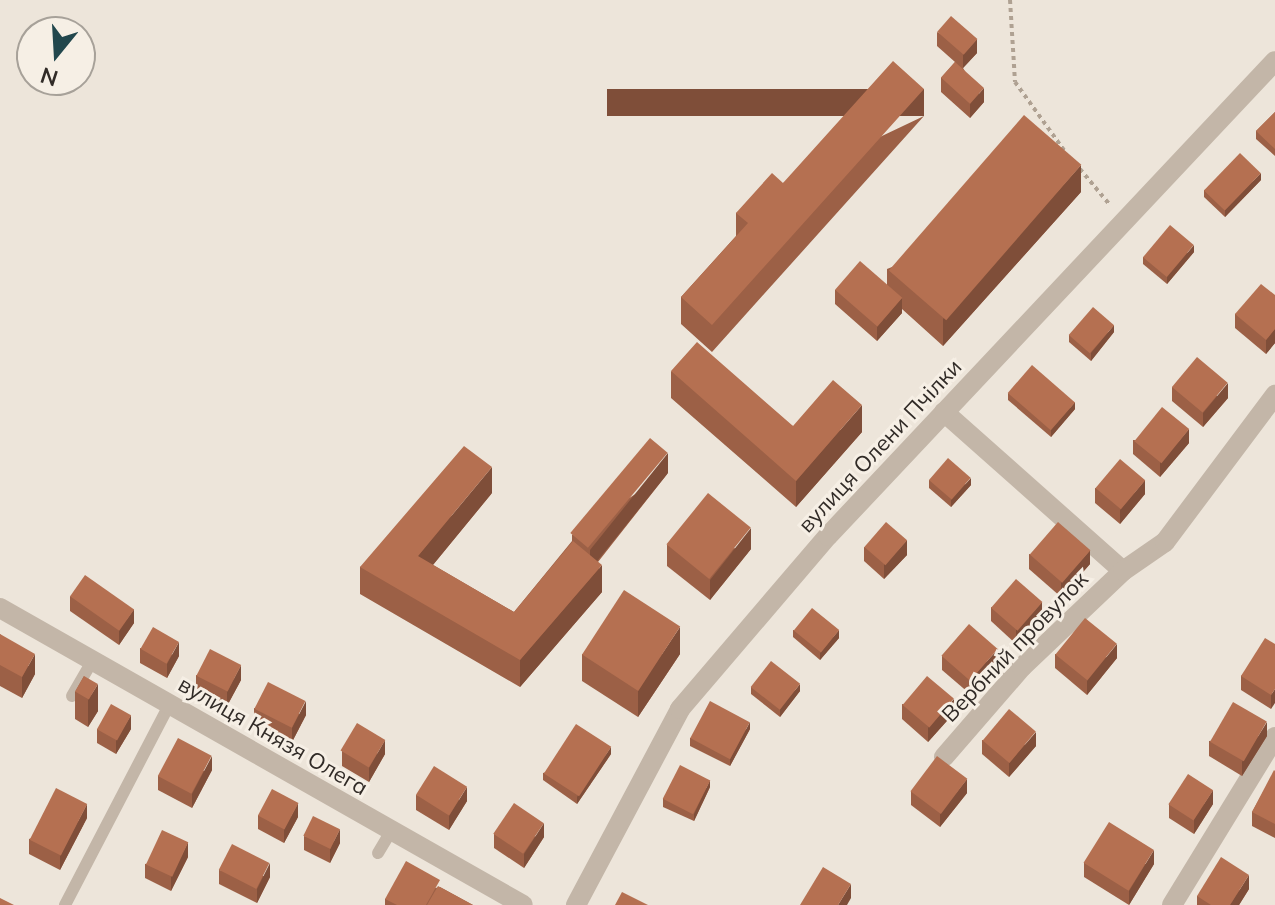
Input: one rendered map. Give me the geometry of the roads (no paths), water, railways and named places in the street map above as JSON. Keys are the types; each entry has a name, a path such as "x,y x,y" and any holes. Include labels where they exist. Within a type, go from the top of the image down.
{"street":[{"name":"вулиця Олени Пчілки","path":"576,905 680,709 828,536 1275,61"},
{"name":"Вербний провулок","path":"944,757 1022,667 1123,571 1165,542 1275,395"},
{"name":"Вербний провулок","path":"944,412 1123,571"},
{"name":"вулиця Князя Олега","path":"0,608 523,905"},
{"path":"1172,905 1275,737"}],"lane":[{"path":"72,696 92,662"},
{"path":"65,905 169,705"},
{"path":"378,853 391,831"}]}
